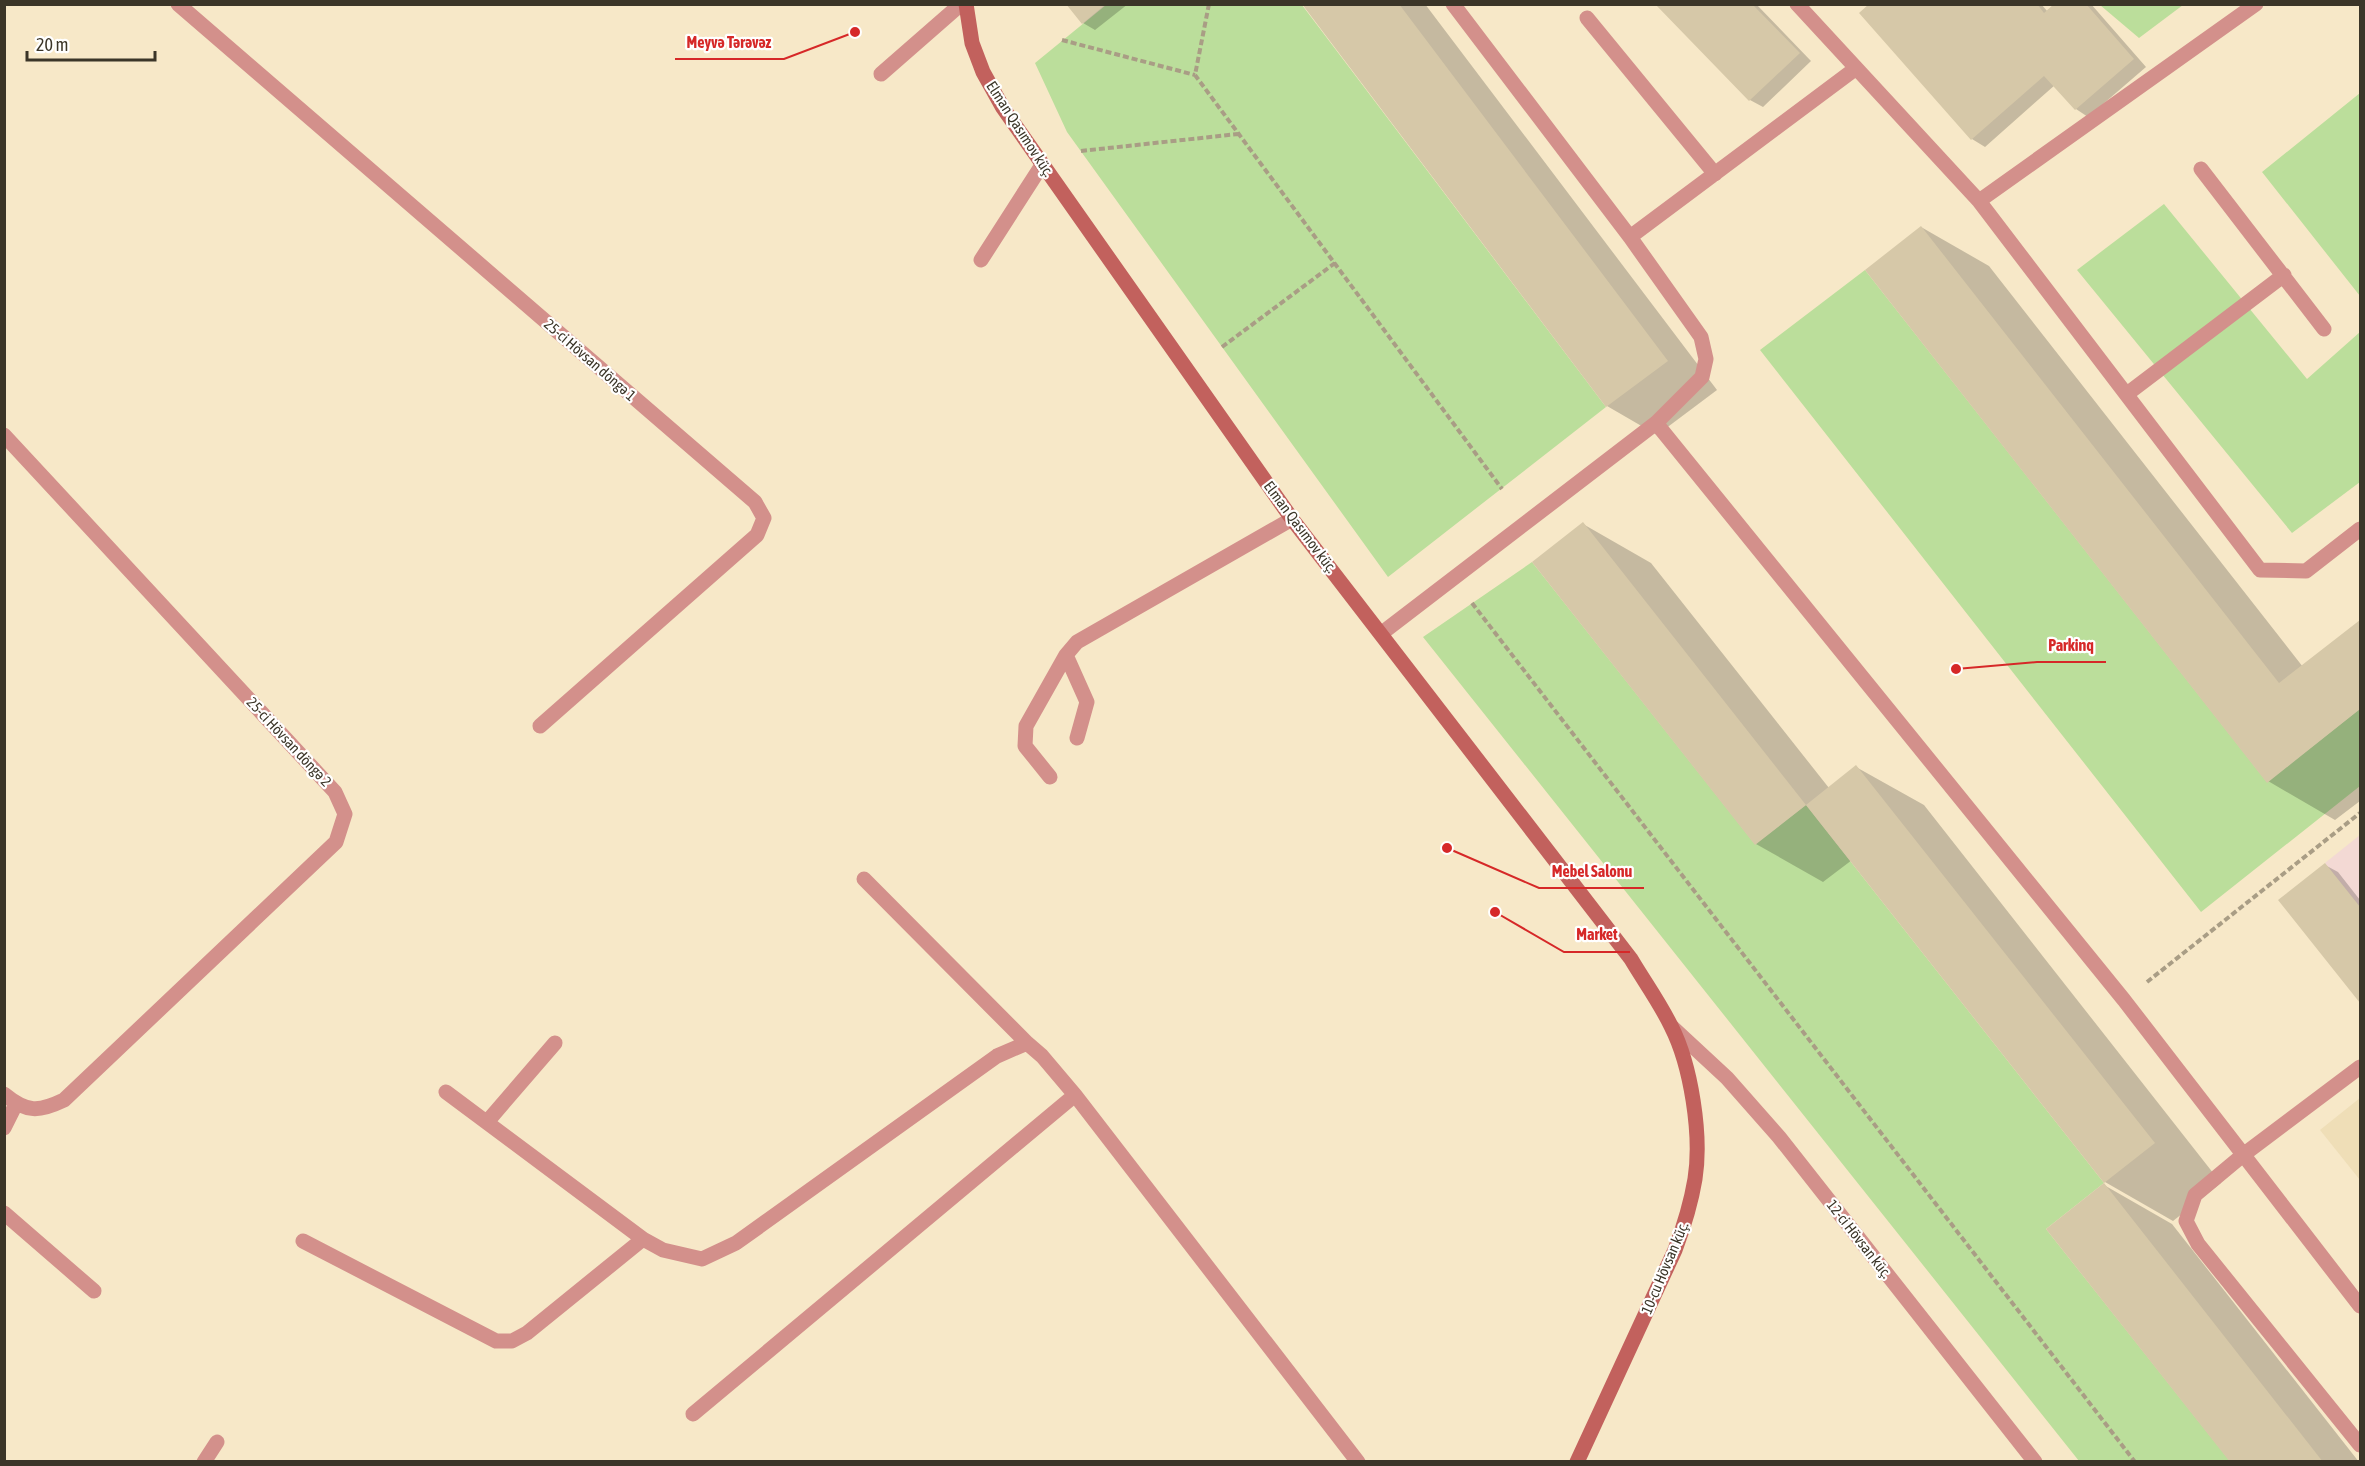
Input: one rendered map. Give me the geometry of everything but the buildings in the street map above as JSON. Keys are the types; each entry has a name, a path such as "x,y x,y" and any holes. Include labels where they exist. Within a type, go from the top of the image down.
{"main road":[{"name":"Elman Qasımov küç.","path":"963,4 972,43 982,72 1003,108 1042,165 1292,519 1631,959 1672,1027"},
{"name":"10-cu Hövsan küç.","path":"1577,1461 1676,1250 1687,1217 1695,1178 1697,1149 1694,1103 1686,1068 1672,1027"}],"street":[{"name":"25-ci Hövsan döngə 1","path":"178,4 755,502 764,518 757,536 540,726"},
{"path":"881,74 963,4"},
{"path":"1382,633 1656,423 1702,377 1706,358 1701,338 1630,237 1453,4"},
{"path":"1797,4 1979,201 2260,570 2306,571 2361,529"},
{"path":"1979,201 2256,4"},
{"path":"1587,18 1715,174"},
{"path":"1630,237 1855,69"},
{"path":"981,260 1042,165"},
{"path":"2201,170 2324,329"},
{"path":"2127,394 2284,275"},
{"path":"1656,423 2124,1000 2361,1306"},
{"name":"25-ci Hövsan döngə 2","path":"4,435 335,792 345,814 336,842 64,1100 42,1110 16,1104"},
{"path":"1050,777 1025,746 1026,726 1066,655 1077,642 1292,519"},
{"path":"1066,655 1087,702 1077,738"},
{"path":"864,879 1042,1056 1075,1095 1358,1461"},
{"name":"12-ci Hövsan küç.","path":"1672,1027 1727,1078 1779,1137 2035,1461"},
{"path":"487,1122 555,1043"},
{"path":"446,1092 643,1239 663,1250 702,1259 736,1243 997,1056 1027,1043"},
{"path":"2361,1067 2243,1155 2195,1195 2186,1221 2198,1244 2361,1445"},
{"path":"4,1094 16,1104 4,1128"},
{"path":"693,1414 1075,1095"},
{"path":"4,1213 94,1291"},
{"path":"303,1241 496,1341 512,1341 527,1333 643,1239"},
{"path":"204,1461 217,1442"}],"path":[{"path":"1195,75 1209,4"},
{"path":"1062,40 1195,75 1502,489"},
{"path":"1081,151 1239,134"},
{"path":"1222,346 1335,263"},
{"path":"1472,603 2135,1461"},
{"path":"2124,1000 2361,813"}],"shaded area":[{"path":"2360,835 2360,907 2325,863"},
{"path":"2360,1098 2360,1180 2320,1130"}],"green space":[{"path":"1106,5 1302,5 1606,407 1388,577 1067,132 1035,63"},
{"path":"2100,5 2183,5 2139,38"},
{"path":"2360,93 2360,296 2262,172"},
{"path":"2164,204 2307,379 2360,332 2360,482 2292,533 2077,270"},
{"path":"1865,270 2267,782 2360,709 2360,786 2201,912 1760,350"},
{"path":"1532,562 1755,844 1806,805 2104,1183 2046,1229 2230,1461 2079,1461 1423,637"}],"place":[{"name":"Meyvə Tərəvəz","path":"855,32"},
{"name":"Parkinq","path":"1956,669"},
{"name":"Mebel Salonu","path":"1447,848"},
{"name":"Market","path":"1495,912"}]}
